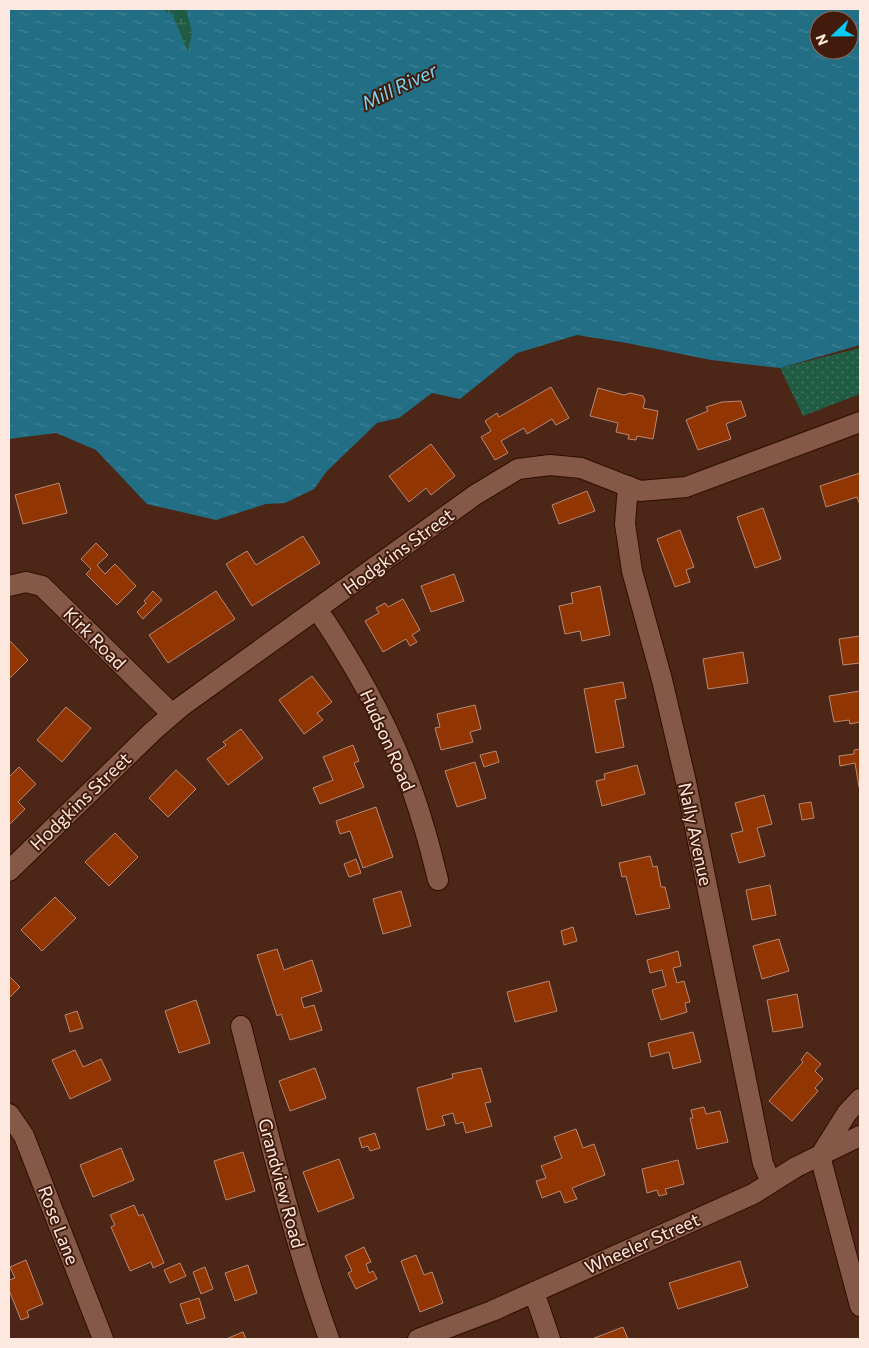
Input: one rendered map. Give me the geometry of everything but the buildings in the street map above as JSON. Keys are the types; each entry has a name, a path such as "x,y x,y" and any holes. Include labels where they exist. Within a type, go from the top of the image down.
{"street":[{"name":"Hodgkins Street","path":"9,871 172,714 475,495 518,469 550,465 581,468 640,491 686,487 860,422"},
{"name":"Nally Avenue","path":"628,486 625,524 632,571 662,680 686,782 763,1164 771,1182"},
{"name":"Kirk Road","path":"9,586 26,582 42,586 172,714"},
{"name":"Hudson Road","path":"317,609 337,638 389,734 406,774 423,823 438,880"},
{"name":"Grandview Road","path":"241,1026 311,1290 329,1339"},
{"path":"860,1099 848,1113 820,1156 860,1306"},
{"name":"Rose Lane","path":"9,1114 24,1136 103,1339"},
{"name":"Wheeler Street","path":"418,1339 492,1311 753,1194 796,1167 860,1136"},
{"path":"534,1292 550,1339"}],"green space":[{"path":"163,9 212,9 213,51 188,53"},
{"path":"860,348 860,394 803,416 780,368"}],"water":[{"name":"Mill River","path":"9,9 163,9 168,13 172,13 188,52 192,32 186,9 860,9 860,345 780,368 711,360 577,335 517,353 460,399 432,393 399,418 377,423 327,471 314,489 285,503 266,504 216,520 147,504 96,450 56,433 9,439"}]}
